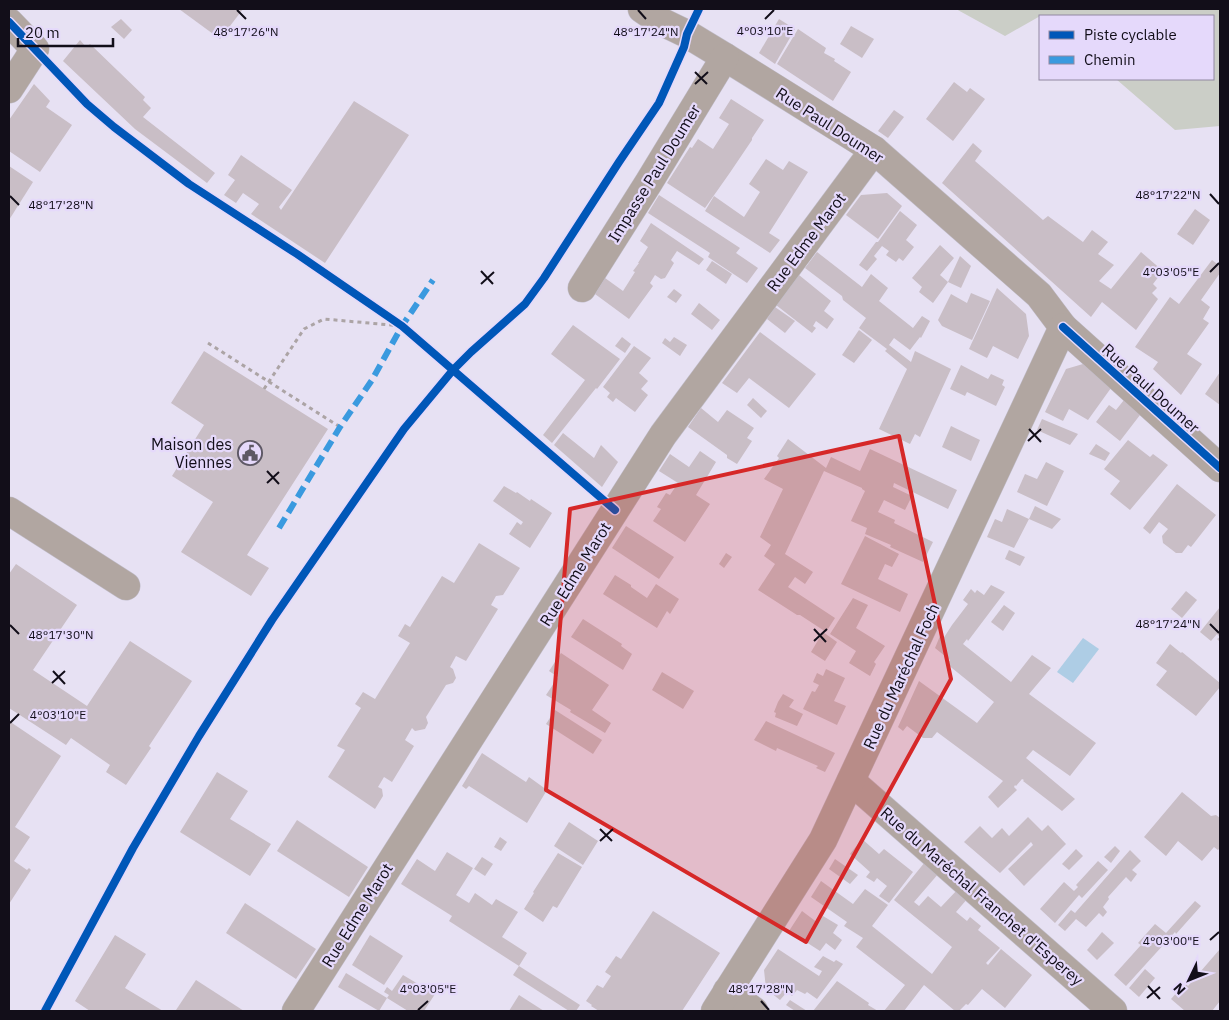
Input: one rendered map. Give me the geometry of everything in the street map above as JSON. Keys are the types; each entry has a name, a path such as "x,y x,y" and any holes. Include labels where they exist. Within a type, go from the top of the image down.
{"street":[{"name":"Rue Paul Doumer","path":"642,9 658,20 687,34 725,57 874,150 1039,295 1063,328 1220,468"},
{"path":"9,22 35,49 9,89"},
{"name":"Impasse Paul Doumer","path":"582,288 725,57"},
{"name":"Rue Edme Marot","path":"296,1011 663,435 874,150"},
{"name":"Rue du Maréchal Foch","path":"721,1001 823,840 1063,328"},
{"path":"9,510 126,586"},
{"name":"Rue du Maréchal Franchet d'Esperey","path":"851,781 1113,1011"},
{"path":"721,1001 754,1011"}],"path":[{"path":"264,389 304,329 324,319 402,326"},
{"path":"208,343 340,427"}],"highlighted area":[{"path":"899,436 951,679 806,942 546,790 570,509"}],"shaded area":[{"path":"956,9 1220,9 1220,126 1175,130 1117,80 1214,80 1214,15 1039,15 1005,36"}],"water":[{"path":"1083,638 1099,649 1073,683 1057,672"}],"building":[{"path":"179,9 243,9 220,39"},
{"path":"121,19 132,30 124,39 111,27"},
{"path":"779,19 795,29 775,64 759,53"},
{"path":"851,26 874,39 862,58 840,44"},
{"path":"798,29 826,48 824,53 851,72 833,101 777,64"},
{"path":"80,40 86,47 90,44 145,97 143,100 151,108 143,117 215,173 207,183 135,129 63,61"},
{"path":"954,82 967,92 970,88 985,99 953,141 926,119"},
{"path":"34,84 50,101 46,107 72,125 40,172 9,151 9,120"},
{"path":"731,99 764,120 705,208 667,183 690,147 692,148 698,139 713,149 729,124 719,118"},
{"path":"354,101 409,135 325,263 251,214 259,204 243,193 236,203 224,195 235,180 228,175 241,155 292,190 279,207 281,210"},
{"path":"894,110 904,117 888,138 878,131"},
{"path":"973,143 982,151 975,161 1043,220 1048,216 1083,242 1092,230 1108,242 1098,254 1114,265 1099,281 1111,289 1141,252 1163,271 1153,284 1157,288 1152,293 1158,299 1136,330 1102,302 1091,317 942,183"},
{"path":"766,159 783,170 789,161 808,172 769,233 780,240 770,253 705,211 714,196 744,217 760,192 749,184"},
{"path":"9,166 33,182 9,220"},
{"path":"887,193 902,206 878,239 846,215 861,195"},
{"path":"659,195 740,248 736,253 758,268 747,283 708,257 710,253 648,213"},
{"path":"1195,209 1210,220 1193,245 1177,234"},
{"path":"900,211 917,225 906,240 914,247 903,261 899,258 896,262 886,255 889,251 882,246 874,256 877,259 867,271 859,265"},
{"path":"651,223 704,259 699,265 677,251 671,260 674,263 665,278 661,279 655,275 650,283 653,286 629,319 595,294 605,278 623,291 648,247 640,241"},
{"path":"940,245 954,258 940,275 948,282 933,303 919,292 922,287 912,278"},
{"path":"817,252 862,287 871,274 888,288 879,301 913,328 922,316 930,321 921,338 910,350 894,338 889,345 911,362 915,351 951,369 920,437 915,434 910,444 879,429 907,369 885,351 887,349 859,328 866,318 843,300 842,296 805,268"},
{"path":"960,256 971,266 961,288 948,282"},
{"path":"1212,260 1220,266 1220,273 1201,300 1210,307 1203,319 1209,323 1187,354 1202,364 1181,395 1153,369 1158,362 1135,347 1170,297 1179,304"},
{"path":"712,261 732,274 726,284 706,270"},
{"path":"799,275 831,301 824,311 834,319 827,329 816,321 813,326 816,328 812,333 776,305"},
{"path":"997,288 1026,314 1029,336 1018,359 993,346 987,358 969,349"},
{"path":"674,289 682,295 676,303 667,297"},
{"path":"971,293 990,301 972,340 942,326 938,320 951,294 967,303"},
{"path":"699,303 720,320 712,330 691,314"},
{"path":"775,307 795,321 785,333 767,319"},
{"path":"573,325 620,359 552,443 543,435 585,380 551,354"},
{"path":"859,330 872,340 854,363 842,355"},
{"path":"760,332 816,374 789,408 749,378 737,393 722,383"},
{"path":"622,337 631,344 625,353 615,346"},
{"path":"674,337 687,345 680,356 662,343 665,338 670,342"},
{"path":"634,346 651,358 639,373 648,381 641,389 648,395 635,412 616,398 613,402 607,397 610,393 603,387"},
{"name":"Maison des Viennes","path":"204,351 328,429 247,555 269,568 251,596 181,552 213,502 172,476 204,425 171,403"},
{"path":"1083,364 1111,388 1088,420 1069,409 1063,421 1045,412 1066,369"},
{"path":"961,365 988,379 991,374 1004,380 1002,385 1005,387 996,406 967,392 965,396 950,389"},
{"path":"1220,372 1220,405 1205,394"},
{"path":"753,398 767,411 761,418 747,405"},
{"path":"1124,400 1140,415 1120,441 1096,422 1109,405 1116,410"},
{"path":"701,408 718,422 727,410 754,428 747,438 752,441 737,464 688,427"},
{"path":"1042,419 1078,434 1070,445 1037,430"},
{"path":"951,426 980,440 971,461 942,447"},
{"path":"563,433 594,458 601,445 618,462 602,487 554,445"},
{"path":"788,439 826,468 831,457 860,471 870,449 957,490 948,509 894,483 893,487 912,496 905,510 884,500 878,512 895,520 894,523 933,542 923,562 865,534 867,528 851,521 865,491 824,471 785,554 813,572 805,584 795,577 788,587 835,618 826,632 758,590 775,564 764,556 771,545 760,537 783,489 764,479 779,458 777,456"},
{"path":"1128,440 1150,457 1153,454 1168,465 1130,510 1110,494 1120,481 1104,469"},
{"path":"1096,444 1110,453 1105,461 1089,454"},
{"path":"700,451 716,462 696,495 710,504 685,542 653,521 661,509 657,507 666,493 670,495 678,483 659,471 670,454 689,467"},
{"path":"1046,462 1064,471 1047,506 1017,492 1025,474 1037,479"},
{"path":"1177,484 1216,515 1191,547 1188,545 1182,553 1176,553 1163,543 1162,536 1168,529 1159,522 1150,534 1143,528"},
{"path":"504,486 530,501 531,499 552,513 530,548 509,534 517,522 521,525 523,522 493,501"},
{"path":"1035,506 1061,519 1052,529 1029,519"},
{"path":"1007,509 1029,519 1014,548 987,537 995,519 1002,522"},
{"path":"626,526 674,557 659,579 612,548"},
{"path":"865,536 899,554 892,567 885,564 878,579 908,594 900,612 841,584"},
{"path":"479,543 520,568 503,595 496,596 491,605 498,609 466,661 456,656 450,667 453,669 456,678 453,683 446,685 426,717 428,723 425,729 415,731 412,728 405,740 414,746 392,782 384,777 378,787 382,789 383,796 375,809 328,777 345,750 337,746 361,708 355,704 363,692 375,699 410,643 398,636 405,624 410,627 442,576 454,583"},
{"path":"1009,550 1025,557 1020,566 1005,559"},
{"path":"726,553 732,557 724,568 719,564"},
{"path":"16,564 77,605 33,670 87,706 130,641 192,681 126,785 106,772 110,765 71,738 66,745 9,708 9,574"},
{"path":"615,575 647,598 656,584 679,599 670,614 667,611 657,628 603,594"},
{"path":"991,585 1005,592 968,641 967,639 963,644 1011,682 1032,655 1051,668 1029,694 1096,743 1070,776 1033,750 1026,758 1075,799 1062,811 1022,779 1014,787 1017,790 998,808 988,797 1003,781 937,732 932,738 923,738 907,726 903,731 898,727 919,681 977,723 994,702 947,664 950,660 935,648 940,636 943,639 968,604 963,600 971,589 975,593 977,590 984,595"},
{"path":"1186,591 1197,600 1182,618 1171,609"},
{"path":"853,598 868,605 856,628 885,646 874,662 876,664 870,676 849,663 856,651 830,634"},
{"path":"1004,605 1015,613 1003,631 991,622"},
{"path":"1220,607 1220,637 1217,634 1211,641 1200,632"},
{"path":"583,619 622,644 621,646 632,654 623,670 571,637"},
{"path":"823,632 837,642 825,661 811,652"},
{"path":"1170,644 1220,683 1220,687 1196,716 1156,685 1167,671 1156,663"},
{"path":"561,653 609,685 592,710 611,723 605,733 546,695 558,677 549,671"},
{"path":"826,669 845,678 834,701 846,706 837,725 803,709 812,691 815,692 819,685 813,682 817,673 823,676"},
{"path":"662,672 694,691 683,709 652,690"},
{"path":"783,694 794,700 789,707 803,714 797,726 775,717 776,713 774,712"},
{"path":"555,710 602,740 593,754 546,724"},
{"path":"9,721 61,756 15,827 30,837 14,861 27,870 29,868 31,870 9,904"},
{"path":"766,721 835,753 825,772 816,768 818,766 777,748 776,751 754,740"},
{"path":"482,753 526,782 529,777 547,790 527,823 469,786 466,789 462,786"},
{"path":"217,772 248,791 230,819 271,844 250,876 180,832"},
{"path":"1182,792 1211,816 1216,815 1220,818 1220,848 1218,850 1214,847 1202,861 1178,841 1166,856 1144,837"},
{"path":"1028,817 1042,831 1048,825 1066,844 1024,886 1008,869 1033,845 1031,842 1000,873 964,842 980,826 992,838 1002,828 1009,836"},
{"path":"297,820 368,867 349,897 277,851"},
{"path":"569,822 598,841 583,865 554,846"},
{"path":"500,837 507,842 501,851 494,847"},
{"path":"862,839 879,854 884,849 913,872 889,903 879,896 887,886 877,878 874,882 866,877 870,872 850,854"},
{"path":"1115,846 1120,851 1111,863 1104,857"},
{"path":"1076,849 1083,856 1069,870 1062,864"},
{"path":"1130,850 1141,861 1132,870 1137,874 1131,882 1126,877 1108,897 1109,899 1103,907 1107,912 1103,917 1099,913 1086,927 1076,919 1065,931 1058,925 1071,910 1075,913"},
{"path":"447,852 473,868 456,895 469,903 475,893 492,905 496,899 518,912 502,937 527,953 519,966 449,921 452,916 401,884 417,859 435,871"},
{"path":"558,853 582,867 557,908 553,906 543,922 524,909"},
{"path":"482,857 493,864 485,876 474,869"},
{"path":"835,859 858,875 850,884 829,869"},
{"path":"1098,861 1108,870 1082,898 1079,895 1055,923 1040,909 1064,882 1074,891 1078,887 1076,885"},
{"path":"925,862 939,873 914,902 919,906 928,896 941,907 958,889 968,898 956,912 967,921 970,917 981,926 978,930 1000,948 986,963 988,965 1001,949 1032,975 1005,1008 982,989 968,1005 966,1004 959,1011 955,1011 924,985 904,1011 884,1011 905,985 856,947 863,938 844,926 847,922 811,897 821,881 853,904 865,889 888,905 872,926 932,974 952,947 894,900"},
{"path":"1195,901 1201,906 1126,986 1114,975 1141,945 1138,943 1155,924 1166,933"},
{"path":"245,903 316,949 296,979 226,933"},
{"path":"653,911 720,953 682,1011 599,1011 586,1001 597,985 603,988 611,976 605,972 616,956 621,959"},
{"path":"802,911 818,923 823,916 838,925 833,933 842,940 835,950 826,943 820,951 789,931"},
{"path":"1102,932 1114,943 1097,960 1087,950"},
{"path":"115,935 146,954 125,988 163,1011 90,1011 75,1001"},
{"path":"370,935 403,956 384,985 352,965"},
{"path":"778,949 819,976 822,971 814,967 823,956 843,964 817,999 807,992 805,994 797,990 792,996 787,992 780,1000 766,989 764,970"},
{"path":"1220,949 1220,1001 1212,1011 1185,1011 1171,999 1185,983 1188,986"},
{"path":"519,966 580,1005 576,1011 569,1011 513,975"},
{"path":"1145,969 1155,978 1139,997 1129,988"},
{"path":"346,973 387,998 379,1011 338,987"},
{"path":"403,975 435,994 424,1011 408,1011 387,998 389,995 384,992 387,987 392,991"},
{"path":"196,980 244,1011 176,1010"},
{"path":"837,981 869,1003 868,1005 878,1011 813,1011"},
{"path":"519,995 544,1011 509,1011"},
{"path":"790,1000 807,1011 795,1011 786,1005"}],"marked path":[{"path":"279,528 340,427 372,380 402,326 433,280"}],"cycle path":[{"path":"45,1011 133,848 199,736 272,620 404,429 453,370 525,304 544,278 659,103 699,9"},
{"path":"9,22 87,104 114,127 189,184 297,254 402,326 615,510"},
{"path":"1063,327 1220,468"}],"place":[{"name":"Maison des Viennes","path":"250,453"}]}
